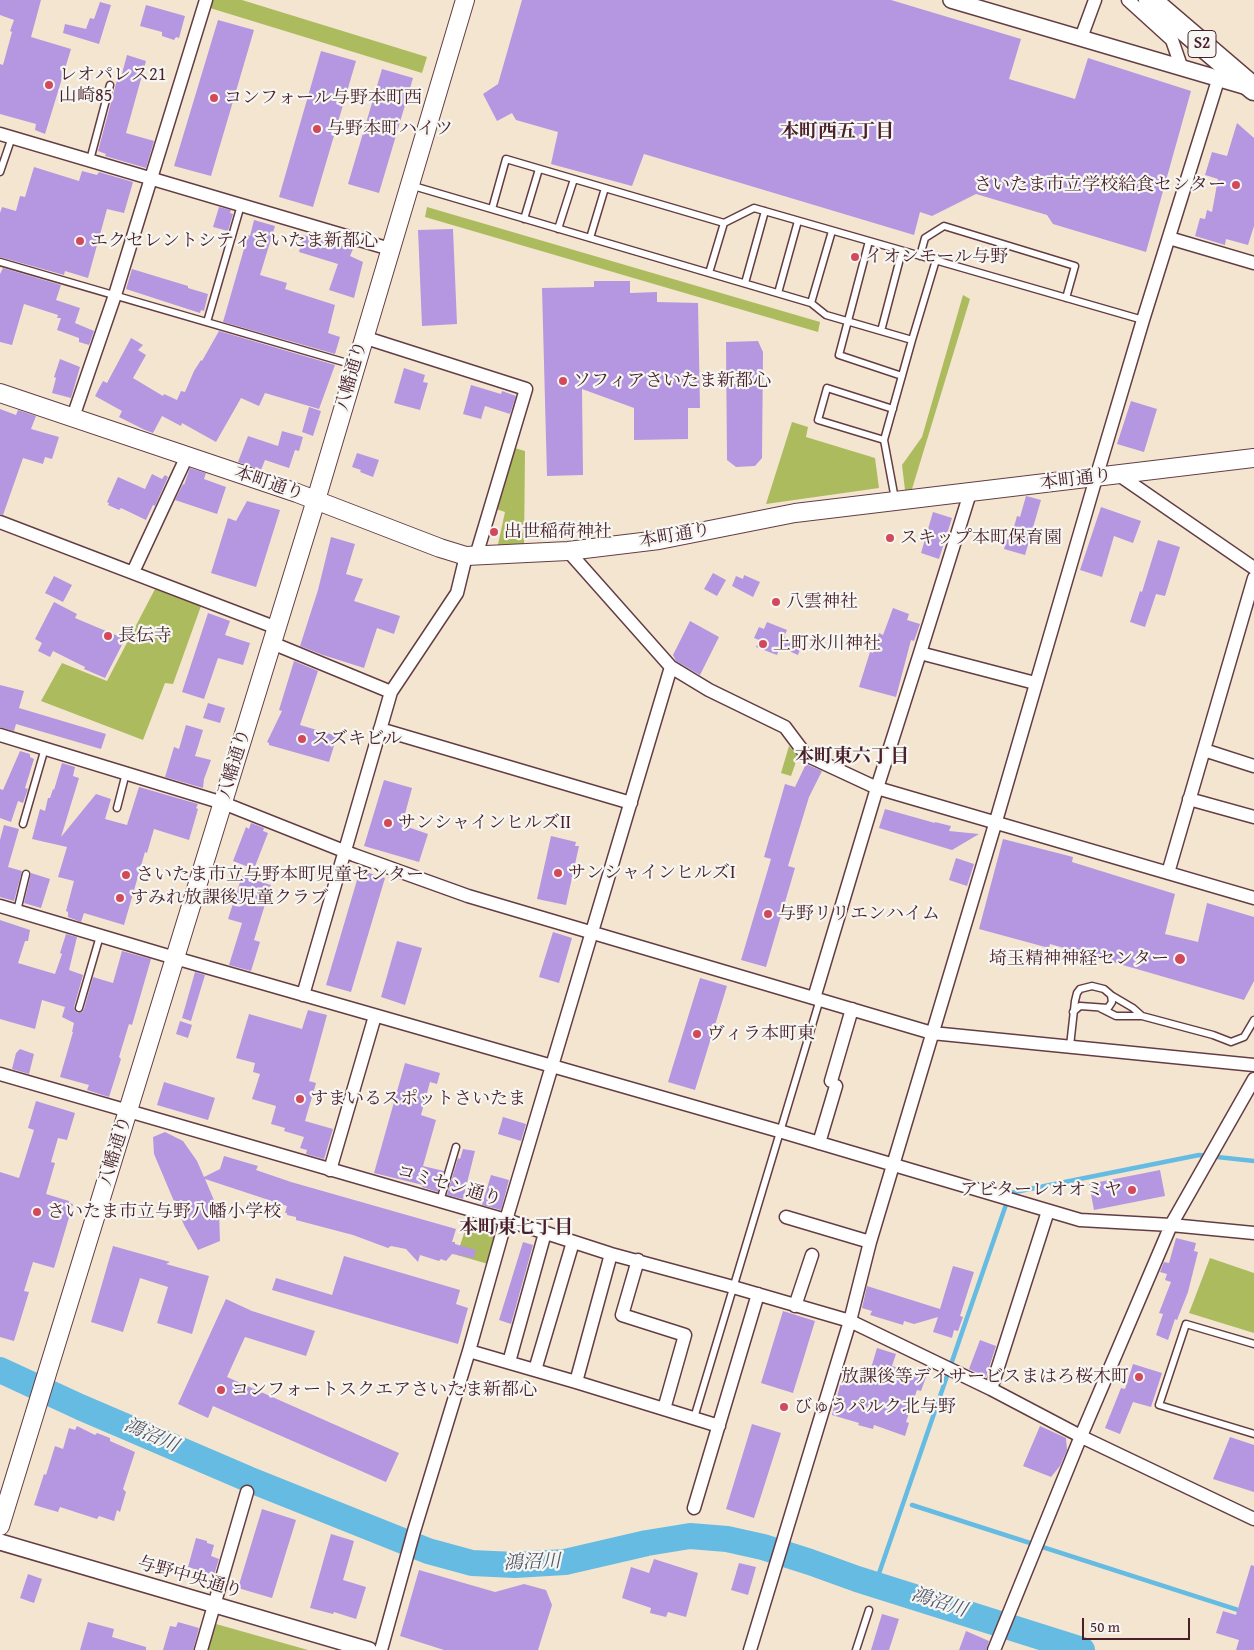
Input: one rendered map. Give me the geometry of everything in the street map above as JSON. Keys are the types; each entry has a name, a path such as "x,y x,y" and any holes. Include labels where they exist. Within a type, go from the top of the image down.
{"highway":[{"name":"S2","path":"1150,0 1254,89"}],"main road":[{"name":"八幡通り","path":"0,1526 275,635 465,0"},
{"name":"本町通り","path":"0,392 297,492 440,548 471,556 568,551 659,540 795,513 1254,458"}],"street":[{"path":"73,417 115,296 206,0"},
{"path":"951,0 1219,77 1254,89"},
{"path":"1081,38 1095,0"},
{"path":"1128,0 1172,40 1181,66"},
{"path":"750,1650 850,1321 870,1242 996,822 1035,683 1143,320 1219,77"},
{"path":"6,135 390,249"},
{"path":"1169,238 1254,263"},
{"path":"303,995 346,851 390,692 457,593 526,389 363,337"},
{"path":"133,572 187,456"},
{"path":"1119,475 1254,568"},
{"path":"817,999 877,788 970,493"},
{"path":"0,522 133,572 275,635 390,692"},
{"path":"568,551 671,667 709,690 785,727 806,755 877,788 1254,898"},
{"path":"1168,872 1254,578"},
{"path":"920,653 1035,683"},
{"path":"381,1650 414,1531 671,667"},
{"path":"380,729 631,803"},
{"path":"0,735 223,803 468,896 932,1033 1254,1065"},
{"path":"1204,750 1254,766"},
{"path":"1189,799 1254,817"},
{"path":"0,906 375,1016 780,1131 1080,1220 1171,1225 1254,1234"},
{"path":"818,1143 852,1009"},
{"path":"330,1170 375,1016"},
{"name":"コミセン通り","path":"0,1074 506,1220 612,1254 850,1321 991,1389 1081,1436 1254,1518"},
{"path":"994,1650 1081,1436 1171,1225 1254,1079"},
{"path":"991,1389 1048,1210"},
{"path":"786,1217 870,1242"},
{"path":"509,1362 545,1233"},
{"path":"535,1370 573,1242"},
{"path":"576,1382 612,1254"},
{"path":"795,1306 812,1255"},
{"path":"638,1260 622,1315 685,1335 664,1409"},
{"path":"694,1508 758,1294"},
{"path":"469,1351 719,1426"},
{"path":"201,1650 247,1492"},
{"name":"与野中央通り","path":"0,1542 369,1650"}],"lane":[{"path":"90,160 110,85"},
{"path":"0,172 6,135"},
{"path":"492,209 506,159 724,223 754,208 1143,320"},
{"path":"524,219 539,169"},
{"path":"558,228 574,179"},
{"path":"409,185 811,303 826,315 912,340"},
{"path":"590,238 605,188"},
{"path":"207,322 241,205"},
{"path":"745,284 765,212"},
{"path":"778,293 798,221"},
{"path":"709,273 724,223"},
{"path":"920,256 925,238 944,226 1075,266 1066,298"},
{"path":"811,303 832,230"},
{"path":"869,241 839,355 902,376"},
{"path":"881,331 902,250"},
{"path":"896,501 884,440 936,260"},
{"path":"0,262 355,365"},
{"path":"884,440 818,420 827,388 893,409"},
{"path":"23,824 45,748"},
{"path":"117,808 126,773"},
{"path":"18,911 26,874"},
{"path":"79,1008 100,936"},
{"path":"1070,1046 1075,996 1086,987 1099,987 1133,1008 1142,1016"},
{"path":"1074,1012 1080,1006 1108,1008 1112,1002 1111,995"},
{"path":"694,1418 780,1131 817,999"},
{"path":"1100,1008 1116,1016 1142,1016 1212,1034 1231,1042 1244,1037 1254,1020"},
{"path":"440,1202 456,1147"},
{"path":"1254,1344 1186,1324 1159,1405 1254,1434"},
{"path":"856,1650 869,1610"}],"green space":[{"path":"213,0 242,0 427,57 422,73 210,8"},
{"path":"427,207 820,322 818,332 425,217"},
{"path":"963,295 970,299 912,489 905,490 902,465 922,437"},
{"path":"792,422 808,427 806,437 875,458 879,488 766,504"},
{"path":"511,447 525,451 524,548 497,549 505,512 493,508"},
{"path":"155,589 201,606 173,684 165,683 143,740 41,701 62,663 107,681"},
{"path":"789,746 798,756 791,776 781,773"},
{"path":"469,1218 499,1227 488,1264 457,1255"},
{"path":"1210,1258 1254,1273 1254,1333 1189,1313"},
{"path":"216,1624 308,1650 208,1650"}],"building":[{"path":"0,0 41,0 31,37 71,49 45,134 35,130 36,124 0,114 0,64 3,65 14,20 0,15"},
{"path":"522,0 891,0 1021,39 1009,79 1075,99 1088,58 1191,91 1146,252 1053,224 1047,215 976,194 932,216 920,212 914,235 644,154 632,186 551,164 558,132 516,120 512,113 497,121 483,94 498,84"},
{"path":"100,2 111,5 99,44 63,33 65,24 86,29 90,18 94,19"},
{"path":"146,5 185,16 179,38 176,37 174,40 162,36 162,32 140,26"},
{"name":"コンフォール与野本町西","path":"218,20 254,30 211,176 174,166"},
{"name":"与野本町ハイツ","path":"321,51 356,61 313,207 279,197"},
{"path":"127,55 146,61 126,133 154,141 146,168 105,156 106,154 98,151 117,80 120,81"},
{"path":"382,69 413,78 379,193 348,184"},
{"name":"さいたま市立学校給食センター","path":"1237,123 1254,138 1254,226 1248,245 1226,239 1225,245 1195,236 1200,218 1205,219 1207,210 1212,212 1218,179 1205,175 1212,152 1227,156"},
{"path":"34,167 79,181 82,171 97,175 99,172 133,182 124,213 107,209 88,278 65,271 64,275 0,257 0,213 2,207 16,211 20,196 25,197"},
{"path":"219,207 231,210 230,213 233,214 228,231 213,227"},
{"path":"254,220 275,226 260,275 287,283 285,289 335,305 328,333 340,337 335,354 223,322"},
{"path":"453,229 457,324 422,326 418,230"},
{"path":"303,235 353,249 350,256 363,262 354,298 329,290 338,264 299,252"},
{"path":"3,268 61,285 56,300 80,308 75,323 94,331 89,345 79,342 79,338 57,330 61,318 57,318 58,315 24,304 12,345 0,342 0,274"},
{"path":"132,269 208,294 204,311 201,310 200,313 126,289"},
{"path":"594,281 630,281 630,293 657,292 657,302 698,303 700,408 688,408 688,439 634,440 634,408 582,389 583,475 547,476 542,288 594,287"},
{"path":"219,331 335,365 319,409 265,393 259,406 241,398 216,442 182,423 181,426 162,416 153,433 145,430 119,417 122,411 95,396 103,381 107,383 131,338 143,345 138,350 146,355 133,378 163,396 164,394 177,400 181,391 185,392 194,371"},
{"name":"ソフィアさいたま新都心","path":"758,341 763,352 762,458 755,466 736,467 727,460 726,342"},
{"path":"60,359 80,367 71,398 52,393 56,378 54,377"},
{"path":"404,368 425,375 423,382 428,383 420,410 394,403"},
{"path":"471,385 501,394 502,391 516,396 510,414 485,406 481,419 463,414"},
{"path":"1131,401 1157,409 1144,452 1117,444"},
{"path":"309,407 321,411 313,436 302,432"},
{"path":"0,409 16,415 18,410 36,416 31,429 59,437 52,459 45,457 43,464 23,458 3,515 0,514"},
{"path":"282,431 303,437 299,451 295,450 289,468 265,460 261,470 238,462 248,436 278,446"},
{"path":"357,453 379,460 373,477 352,467"},
{"path":"190,468 206,473 204,479 226,487 217,514 175,500 184,485"},
{"path":"152,474 162,479 165,475 168,477 155,506 153,505 146,520 121,508 119,510 108,505 109,503 107,502 118,477 145,489"},
{"path":"1026,496 1041,500 1025,555 1004,549 1009,533 1012,534 1017,516 1020,517"},
{"path":"247,501 280,510 256,587 211,573 228,518 236,521"},
{"path":"1101,507 1141,521 1133,543 1114,536 1102,577 1080,570"},
{"path":"933,512 952,518 939,559 921,553"},
{"path":"331,537 355,544 346,574 363,579 354,601 400,616 394,634 377,628 364,668 300,646 318,590"},
{"path":"1158,540 1180,547 1165,596 1156,594 1145,627 1130,622 1140,591 1142,592"},
{"path":"713,573 726,580 717,596 704,589"},
{"path":"744,575 760,582 753,597 732,586 736,576 743,579"},
{"path":"54,576 72,585 63,602 45,593"},
{"path":"54,602 77,614 75,618 125,639 105,678 84,669 85,667 53,651 50,657 38,651 42,643 35,639"},
{"path":"893,608 909,614 907,620 920,624 914,641 911,640 896,697 859,687 870,652 873,653 879,633 883,635"},
{"path":"208,613 230,621 225,635 250,643 243,665 218,658 204,699 182,692"},
{"path":"690,621 719,637 700,675 676,661 673,655"},
{"path":"767,622 787,630 784,637 802,644 798,655 780,647 777,655 756,647 759,640 754,638 759,627 764,629"},
{"path":"294,661 318,671 300,725 337,736 329,762 269,745 267,742 282,711 279,710"},
{"path":"0,685 24,691 19,708 106,734 101,749 16,724 14,731 0,727"},
{"path":"208,703 225,708 220,723 203,718"},
{"path":"186,725 203,730 195,756 211,760 204,779 203,788 165,777 174,747 179,749"},
{"path":"20,751 30,754 30,757 34,759 25,788 28,789 23,803 18,801 11,822 0,818 0,789 3,790"},
{"path":"62,763 75,767 73,776 79,778 61,837 96,794 111,799 105,819 127,825 139,787 198,804 189,840 154,829 147,853 145,852 124,925 84,913 81,922 68,917 68,912 66,911 74,881 58,877 67,847 32,839 40,809 45,811 48,798 50,798 54,790"},
{"name":"与野リリエンハイム","path":"806,764 822,771 809,797 788,866 795,868 766,967 741,960 771,859 764,857 785,784 795,787"},
{"name":"サンシャインヒルズⅡ","path":"384,780 412,788 402,825 428,834 419,862 364,846"},
{"path":"885,809 951,826 949,831 979,834 952,850 879,828"},
{"path":"251,823 264,828 263,831 268,833 254,869 233,861 246,827 249,829"},
{"path":"4,825 19,829 8,867 22,871 14,901 0,897 0,840"},
{"name":"サンシャインヒルズⅠ","path":"551,836 576,842 575,846 579,846 566,905 537,899"},
{"path":"1003,839 1073,857 1072,862 1175,894 1165,934 1198,942 1207,903 1254,917 1254,981 1244,1000 1050,944 1049,948 979,929"},
{"path":"956,858 974,864 967,886 949,880"},
{"path":"360,870 385,878 351,992 326,985"},
{"path":"31,873 50,879 41,908 24,903"},
{"path":"242,876 271,885 254,940 260,942 251,971 229,965 242,923 228,919"},
{"path":"0,920 30,930 28,941 25,941 18,963 55,974 66,934 77,937 69,970 83,975 74,1007 78,1013 84,1009 93,977 113,983 122,951 151,959 132,1025 129,1024 119,1057 121,1059 109,1097 87,1090 89,1085 60,1077 74,1023 62,1017 65,1007 42,1000 35,1029 0,1019"},
{"path":"553,932 572,938 559,983 539,977"},
{"path":"397,941 422,948 405,1005 381,997"},
{"path":"195,972 205,975 191,1021 182,1018"},
{"name":"ヴィラ本町東","path":"700,978 727,986 695,1090 668,1082"},
{"path":"308,1010 327,1015 309,1081 316,1083 305,1121 333,1129 324,1159 306,1154 307,1150 300,1148 304,1137 284,1131 285,1128 271,1124 276,1106 252,1099 260,1074 253,1072 255,1063 236,1058 249,1014 302,1029"},
{"path":"180,1021 192,1025 188,1038 176,1034"},
{"path":"20,1049 34,1054 29,1074 12,1069 16,1053"},
{"path":"405,1063 440,1073 437,1084 430,1082 421,1115 436,1120 423,1166 444,1171 438,1192 422,1187 423,1185 374,1173"},
{"path":"164,1082 215,1098 208,1120 157,1105"},
{"path":"36,1101 75,1113 67,1140 58,1138 51,1162 55,1163 46,1194 73,1204 54,1268 33,1262 24,1291 29,1292 14,1341 0,1337 0,1172 19,1178 34,1130 28,1128"},
{"path":"503,1117 526,1124 521,1141 498,1134"},
{"path":"165,1132 183,1141 197,1161 204,1177 220,1169 224,1156 258,1166 256,1170 291,1182 456,1229 452,1242 476,1250 474,1258 452,1254 446,1261 441,1259 439,1261 420,1255 418,1262 406,1249 391,1246 388,1248 353,1235 296,1220 296,1217 285,1213 287,1206 205,1179 219,1212 220,1241 198,1250 184,1225 154,1154 153,1137"},
{"path":"463,1149 475,1151 463,1199 447,1195 458,1158 460,1159"},
{"name":"アビターレオオミヤ","path":"1160,1170 1165,1196 1094,1210 1089,1184"},
{"path":"491,1175 509,1180 501,1210 482,1205"},
{"path":"1176,1238 1196,1243 1194,1251 1198,1252 1188,1292 1177,1320 1175,1319 1168,1340 1156,1335 1163,1314 1159,1313 1171,1282 1165,1280 1167,1274 1160,1272 1164,1262 1169,1263"},
{"path":"523,1242 533,1245 511,1324 499,1320"},
{"path":"113,1246 170,1262 166,1264 209,1276 192,1334 157,1323 168,1287 140,1278 123,1332 91,1322"},
{"path":"344,1256 460,1290 456,1304 468,1308 458,1344 272,1290 276,1278 332,1295"},
{"path":"953,1266 974,1272 960,1316 963,1317 958,1331 954,1330 952,1338 933,1332 938,1317 914,1324 904,1321 903,1325 870,1315 872,1311 862,1308 867,1286 940,1309"},
{"name":"コンフォートスクエアさいたま新都心","path":"226,1299 252,1311 315,1331 306,1356 245,1337 227,1377 399,1453 386,1482 213,1406 208,1418 178,1404"},
{"path":"783,1311 815,1321 793,1393 761,1383"},
{"path":"980,1340 996,1346 986,1377 969,1369"},
{"path":"877,1348 896,1354 892,1366 926,1377 921,1391 917,1390 906,1422 909,1423 905,1436 874,1425 873,1429 858,1425 859,1423 832,1415 842,1378 866,1385"},
{"path":"1133,1364 1162,1373 1151,1407 1133,1402 1120,1434 1105,1428 1121,1388 1125,1389"},
{"path":"752,1424 781,1433 754,1518 726,1509"},
{"path":"77,1426 95,1435 97,1433 110,1438 110,1441 135,1452 123,1489 126,1492 120,1512 117,1510 114,1521 99,1516 97,1519 60,1507 58,1512 34,1505 55,1446 63,1449 69,1428 75,1430"},
{"path":"1040,1426 1066,1438 1067,1450 1060,1466 1051,1477 1023,1466"},
{"path":"1230,1437 1254,1445 1254,1492 1213,1479"},
{"path":"262,1509 296,1520 272,1598 238,1588"},
{"path":"331,1534 354,1541 343,1580 366,1587 356,1619 334,1612 333,1614 310,1608"},
{"path":"196,1538 214,1545 211,1556 219,1559 214,1575 188,1567"},
{"path":"654,1559 698,1573 686,1617 668,1612 666,1617 650,1613 651,1608 622,1598 631,1567 649,1573"},
{"path":"739,1563 756,1567 748,1595 731,1590"},
{"path":"1251,1565 1254,1566 1254,1650 1236,1650 1239,1640 1216,1633 1223,1611 1236,1615"},
{"path":"419,1570 495,1592 524,1584 546,1590 552,1605 538,1650 444,1650 400,1636"},
{"path":"28,1574 42,1579 34,1603 20,1598"},
{"path":"882,1614 899,1619 889,1650 871,1650"},
{"path":"88,1622 114,1629 112,1637 146,1647 146,1650 80,1650"},
{"path":"178,1622 199,1628 193,1650 163,1650 170,1626 176,1627"},
{"path":"966,1631 989,1641 986,1650 959,1650"}],"waterway":[{"path":"875,1585 1010,1193 1199,1155 1254,1161"},
{"name":"鴻沼川","path":"0,1370 80,1407 248,1479 428,1551 472,1563 515,1565 565,1562 647,1543 690,1536 727,1539 763,1547 857,1579 1082,1650"},
{"path":"912,1505 1254,1615"}],"place":[{"name":"レオパレス21 山崎85","path":"49,85"},
{"name":"コンフォール与野本町西","path":"214,98"},
{"name":"与野本町ハイツ","path":"317,129"},
{"name":"さいたま市立学校給食センター","path":"1236,185"},
{"name":"エクセレントシティさいたま新都心","path":"80,241"},
{"name":"イオンモール与野","path":"855,257"},
{"name":"ソフィアさいたま新都心","path":"563,381"},
{"name":"出世稲荷神社","path":"494,532"},
{"name":"スキップ本町保育園","path":"890,538"},
{"name":"八雲神社","path":"776,602"},
{"name":"長伝寺","path":"108,636"},
{"name":"上町氷川神社","path":"763,644"},
{"name":"スズキビル","path":"302,739"},
{"name":"サンシャインヒルズⅡ","path":"388,823"},
{"name":"サンシャインヒルズⅠ","path":"558,873"},
{"name":"さいたま市立与野本町児童センター","path":"126,875"},
{"name":"すみれ放課後児童クラブ","path":"120,898"},
{"name":"与野リリエンハイム","path":"768,914"},
{"name":"埼玉精神神経センター","path":"1180,959"},
{"name":"ヴィラ本町東","path":"697,1034"},
{"name":"すまいるスポットさいたま","path":"300,1099"},
{"name":"アビターレオオミヤ","path":"1132,1190"},
{"name":"さいたま市立与野八幡小学校","path":"37,1212"},
{"name":"放課後等デイサービスまはろ桜木町","path":"1139,1377"},
{"name":"コンフォートスクエアさいたま新都心","path":"221,1390"},
{"name":"びゅうパルク北与野","path":"784,1407"}],"district":[{"name":"本町西五丁目","path":"837,132"},
{"name":"本町東六丁目","path":"852,757"},
{"name":"本町東七丁目","path":"516,1228"}]}
